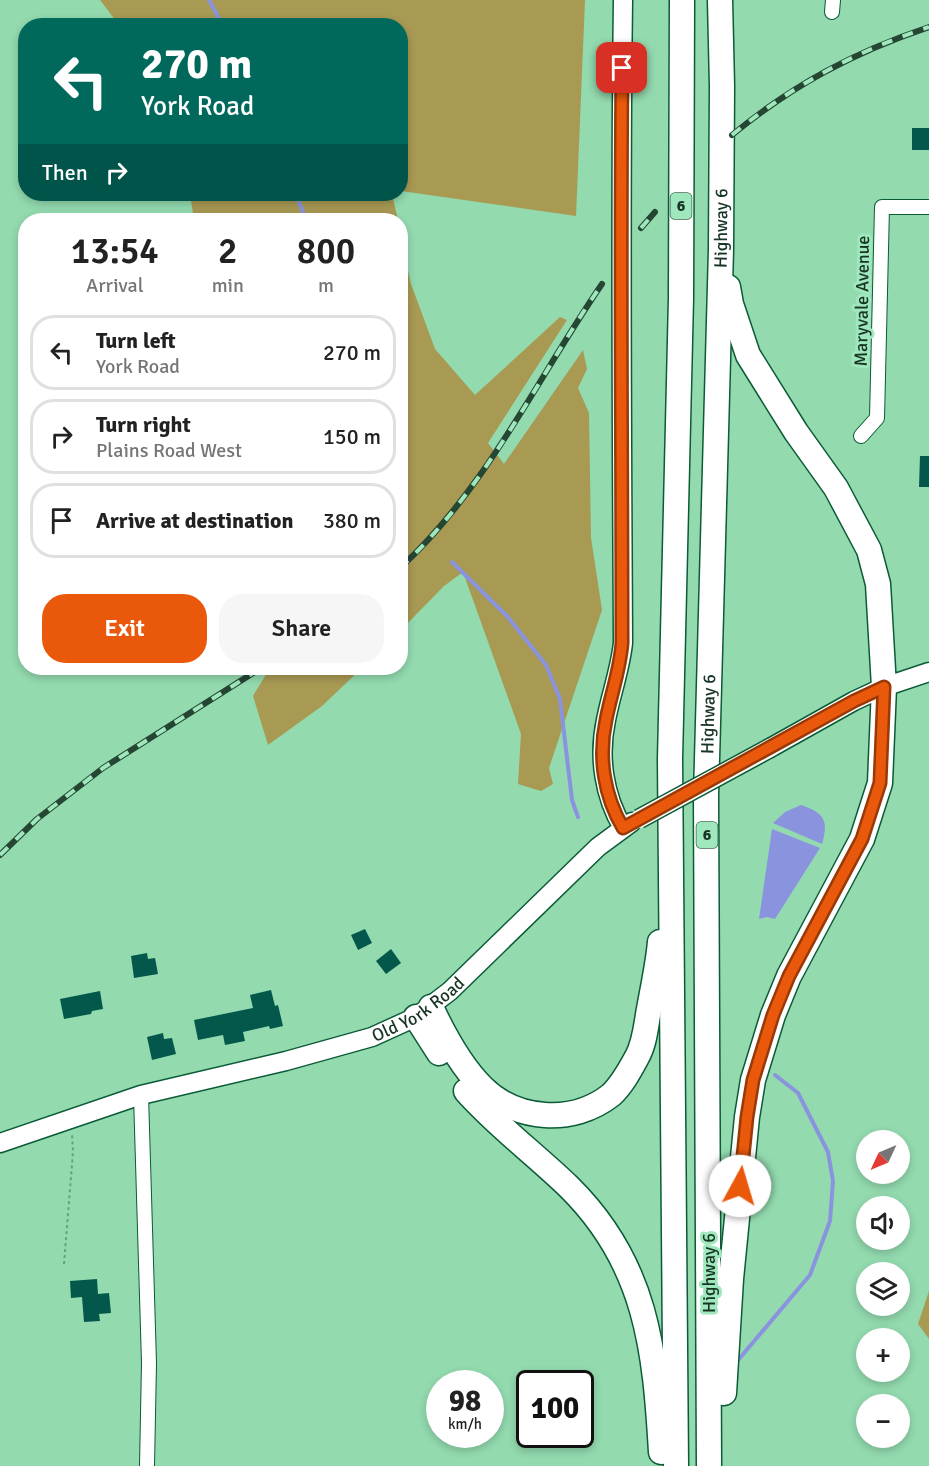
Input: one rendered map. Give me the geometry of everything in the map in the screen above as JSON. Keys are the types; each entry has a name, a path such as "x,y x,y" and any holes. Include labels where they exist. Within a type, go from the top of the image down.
{"highway":[{"name":"Highway 6","path":"676,1466 670,759 681,298 682,0"},
{"name":"Highway 6","path":"709,1466 706,796 721,249 720,0"},
{"path":"719,1466 731,1279 747,1117 753,1080 773,1015 789,976 862,839 880,783 884,687 878,584 868,550 836,488 796,432 748,355 732,304 721,249"},
{"path":"423,1012 482,1087 512,1108 550,1116 570,1115 591,1107 612,1094 627,1076 639,1055 654,983 660,944 670,759"},
{"path":"423,1012 455,1077 480,1106 571,1189 595,1216 627,1266 639,1297 652,1350 657,1383 662,1466"}],"main road":[{"path":"623,0 620,182 622,643 618,675 606,719 602,750 604,775 610,800 623,828"},
{"name":"Old York Road","path":"0,1143 141,1095 286,1061 372,1037 423,1012 598,847 623,828 854,701 884,687 929,672"}],"street":[{"name":"Maryvale Avenue","path":"861,436 877,418 882,207 929,207"},
{"path":"141,1095 149,1363 147,1466"}],"path":[{"path":"64,1264 73,1152 71,1119"}],"shaded area":[{"path":"100,0 585,0 576,216 408,192 408,18 114,18"},
{"path":"191,201 394,201 396,213 193,213"},
{"path":"408,271 435,349 475,395 560,317 567,320 488,443 504,464 583,350 587,369 578,388 589,413 591,538 602,610 549,768 553,784 541,791 518,784 521,734 463,572 444,586 408,623"},
{"path":"266,675 355,675 322,706 268,745 253,696"},
{"path":"929,1291 929,1339 918,1324"}],"water":[{"path":"801,805 815,811 823,818 825,829 822,844 773,823 785,812"},
{"path":"772,829 820,848 775,919 767,917 759,919"}],"building":[{"path":"912,128 929,128 929,150 912,150"},
{"path":"920,456 929,456 929,487 919,487"},
{"path":"365,929 372,943 358,950 351,935"},
{"path":"391,949 401,963 386,974 376,961"},
{"path":"147,953 148,959 155,958 158,974 134,978 131,956"},
{"path":"271,990 275,1006 278,1005 283,1026 270,1029 269,1026 243,1032 245,1041 225,1045 223,1035 198,1040 194,1020 253,1008 250,995"},
{"path":"100,991 103,1009 92,1011 91,1014 64,1019 60,999"},
{"path":"163,1033 164,1039 172,1038 176,1054 152,1060 147,1037"},
{"path":"97,1279 98,1294 109,1293 111,1313 99,1314 100,1321 84,1322 82,1297 71,1298 70,1281"}],"waterway":[{"path":"209,0 219,18"},
{"path":"299,201 303,213"},
{"path":"452,562 507,616 546,665 560,699 572,800 578,817"},
{"path":"739,1359 810,1275 830,1221 833,1181 828,1152 798,1093 775,1075"}],"railway":[{"path":"732,135 801,85 875,47 929,27"},
{"path":"641,228 655,212"},
{"path":"408,560 431,537 485,468 602,284"},
{"path":"0,855 37,819 103,768 250,675"}],"route":[{"path":"622,68 620,182 622,643 618,675 606,719 602,750 604,775 613,810 623,828 854,701 884,687 880,783 862,839 789,976 773,1015 753,1080 740,1186"}]}
